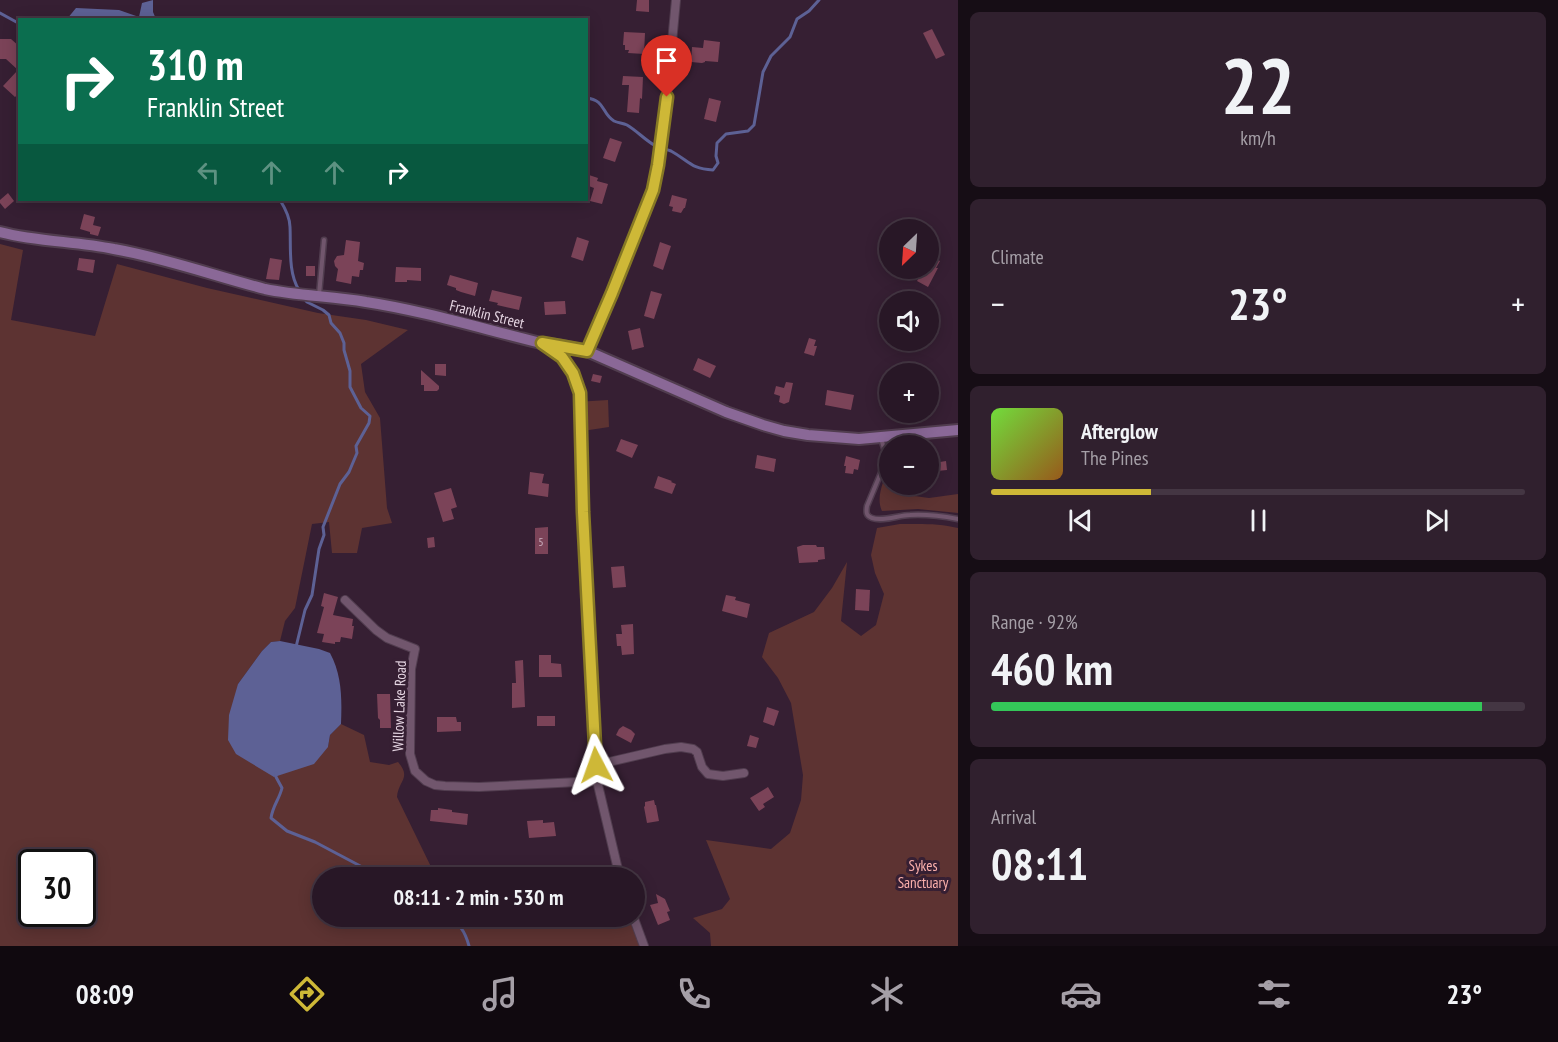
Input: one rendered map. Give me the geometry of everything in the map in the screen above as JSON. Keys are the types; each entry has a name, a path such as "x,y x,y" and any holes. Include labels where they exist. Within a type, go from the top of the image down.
{"main road":[{"name":"Franklin Street","path":"0,232 37,240 140,254 265,289 367,302 542,343 587,351 695,399 763,425 808,435 841,438 879,437"},
{"name":"Franklin Street","path":"903,435 958,430"}],"street":[{"path":"587,351 657,177 676,0"},
{"path":"542,343 562,357 573,373 580,393 583,512 596,765 617,867"},
{"name":"Willow Lake Road","path":"345,600 387,638 415,649 411,669 410,754 415,771 426,781 435,785 468,787 598,782"},
{"path":"596,765 681,747 697,752 708,774 723,776 744,774"},
{"path":"637,927 645,946"}],"lane":[{"path":"319,296 324,240"},
{"path":"879,480 866,511 867,515 872,518 924,515 958,519"}],"green space":[{"path":"0,244 23,250 11,320 95,336 117,264 207,288 408,330 361,364 365,392 380,418 387,508 392,523 362,528 357,553 332,553 329,522 312,524 295,608 285,621 280,641 271,642 262,651 238,684 328,747 330,735 341,724 364,735 370,762 389,765 398,762 404,772 397,797 431,867 312,867 312,927 633,927 640,946 0,946"},
{"path":"608,400 609,427 576,432 576,402"},
{"path":"958,494 958,513 918,509 882,511 880,495 929,498"},
{"name":"Sykes Sanctuary","path":"900,524 958,528 958,946 711,946 710,933 693,918 722,909 730,899 706,840 771,849 790,833 801,800 803,775 791,703 778,678 762,657 769,633 814,612 832,588 847,562 841,621 861,636 876,625 884,594 875,573 871,555 877,528"}],"water":[{"path":"153,0 156,18 68,18 76,8 119,10 139,17 142,3"},
{"path":"280,641 330,653 339,679 341,724 330,735 328,747 314,764 274,777 236,754 228,740 229,715 238,684 262,651 271,642"}],"building":[{"path":"637,0 649,0 649,12 636,11"},
{"path":"932,29 945,55 936,59 923,33"},
{"path":"624,32 645,33 644,54 628,53 629,50 625,50"},
{"path":"0,39 11,39 18,45 18,70 6,59 0,59"},
{"path":"704,40 720,42 718,62 691,62 692,47 703,48"},
{"path":"18,70 18,94 15,97 3,86"},
{"path":"623,76 643,77 639,113 627,112 629,85 622,85"},
{"path":"709,98 721,101 716,122 704,119"},
{"path":"610,138 622,142 615,162 603,158"},
{"path":"589,175 598,178 597,181 608,184 602,204 590,201 594,188 588,186"},
{"path":"8,193 14,201 5,209 0,200"},
{"path":"672,195 687,199 681,213 672,211 673,207 669,206"},
{"path":"84,214 95,217 93,225 101,227 98,236 80,229"},
{"path":"577,237 589,241 583,261 571,257"},
{"path":"346,240 360,242 358,261 364,263 359,277 352,276 351,284 336,281 338,269 334,261 337,256 344,255"},
{"path":"660,242 671,246 663,270 653,266"},
{"path":"79,258 95,260 93,273 77,270"},
{"path":"270,258 282,260 279,280 266,279"},
{"path":"306,266 315,266 315,276 306,276"},
{"path":"396,267 421,268 421,281 395,282"},
{"path":"450,275 478,283 475,296 447,285"},
{"path":"918,279 932,279 928,287 917,281"},
{"path":"492,290 522,297 519,310 489,301"},
{"path":"651,291 662,294 654,319 644,316"},
{"path":"565,301 566,314 545,315 544,302"},
{"path":"640,328 644,347 632,350 628,331"},
{"path":"809,338 816,340 814,356 804,353"},
{"path":"698,358 716,366 710,378 693,370"},
{"path":"435,364 446,364 446,376 435,375"},
{"path":"421,370 439,386 437,391 424,391 424,385 421,385"},
{"path":"593,374 602,376 600,383 591,381"},
{"path":"786,382 793,383 789,402 784,404 779,402 780,396 774,394 776,386 784,388"},
{"path":"827,390 854,395 851,410 825,405"},
{"path":"621,439 638,445 632,458 616,451"},
{"path":"757,455 776,459 774,472 755,468"},
{"path":"846,456 860,460 858,470 854,469 853,474 845,473"},
{"path":"939,456 940,462 946,461 947,470 939,471"},
{"path":"530,472 544,474 542,483 549,484 548,497 528,494"},
{"path":"658,476 676,484 672,494 654,488"},
{"path":"451,488 457,507 451,509 454,519 443,522 434,493"},
{"path":"548,527 548,554 535,554 535,528"},
{"path":"434,537 435,547 428,548 427,538"},
{"path":"803,545 824,547 825,559 818,560 818,562 799,563 797,547"},
{"path":"624,566 626,587 613,588 611,567"},
{"path":"856,589 870,590 869,611 855,610"},
{"path":"324,593 338,597 333,615 353,619 352,639 341,637 340,642 335,642 335,644 322,642 324,634 317,633 324,607 321,606"},
{"path":"726,595 750,604 747,618 722,611"},
{"path":"633,624 634,654 622,655 621,646 617,646 616,634 622,634 621,625"},
{"path":"539,655 551,655 551,663 561,664 562,677 539,677"},
{"path":"523,660 525,707 512,708 512,683 516,683 515,661"},
{"path":"377,694 390,694 391,728 380,728"},
{"path":"767,707 779,711 774,726 763,722"},
{"path":"537,716 555,716 555,726 537,726"},
{"path":"437,717 456,717 457,722 461,722 461,731 437,732"},
{"path":"623,726 635,734 631,743 616,735"},
{"path":"750,735 759,738 756,748 747,746"},
{"path":"768,787 774,797 763,804 765,807 759,811 750,798"},
{"path":"654,800 659,821 647,823 645,802"},
{"path":"438,808 468,814 467,825 430,821 431,810 438,810"},
{"path":"543,820 543,823 554,822 556,836 529,838 527,821"},
{"path":"656,894 665,899 670,911 667,912 670,920 658,925 650,905 658,903"}],"waterway":[{"path":"588,98 597,101 614,121 627,125 654,145 671,151 695,166 713,170 718,163 717,143 726,134 748,131 754,125 763,72 771,56 790,37 797,19 819,0"},
{"path":"0,13 18,23"},
{"path":"281,201 289,220 293,276 299,290"},
{"path":"296,647 305,610 312,595 319,549 324,535 323,527 340,484 349,472 357,453 356,446 369,423 370,416 361,408 350,387 350,371 340,333 331,323 329,315 304,298"},
{"path":"276,773 282,788 271,818 287,831 315,842 362,867"},
{"path":"460,927 469,946"}],"route":[{"path":"596,765 583,512 580,393 573,373 562,357 542,343 587,351 653,190 657,177 667,97"}]}
